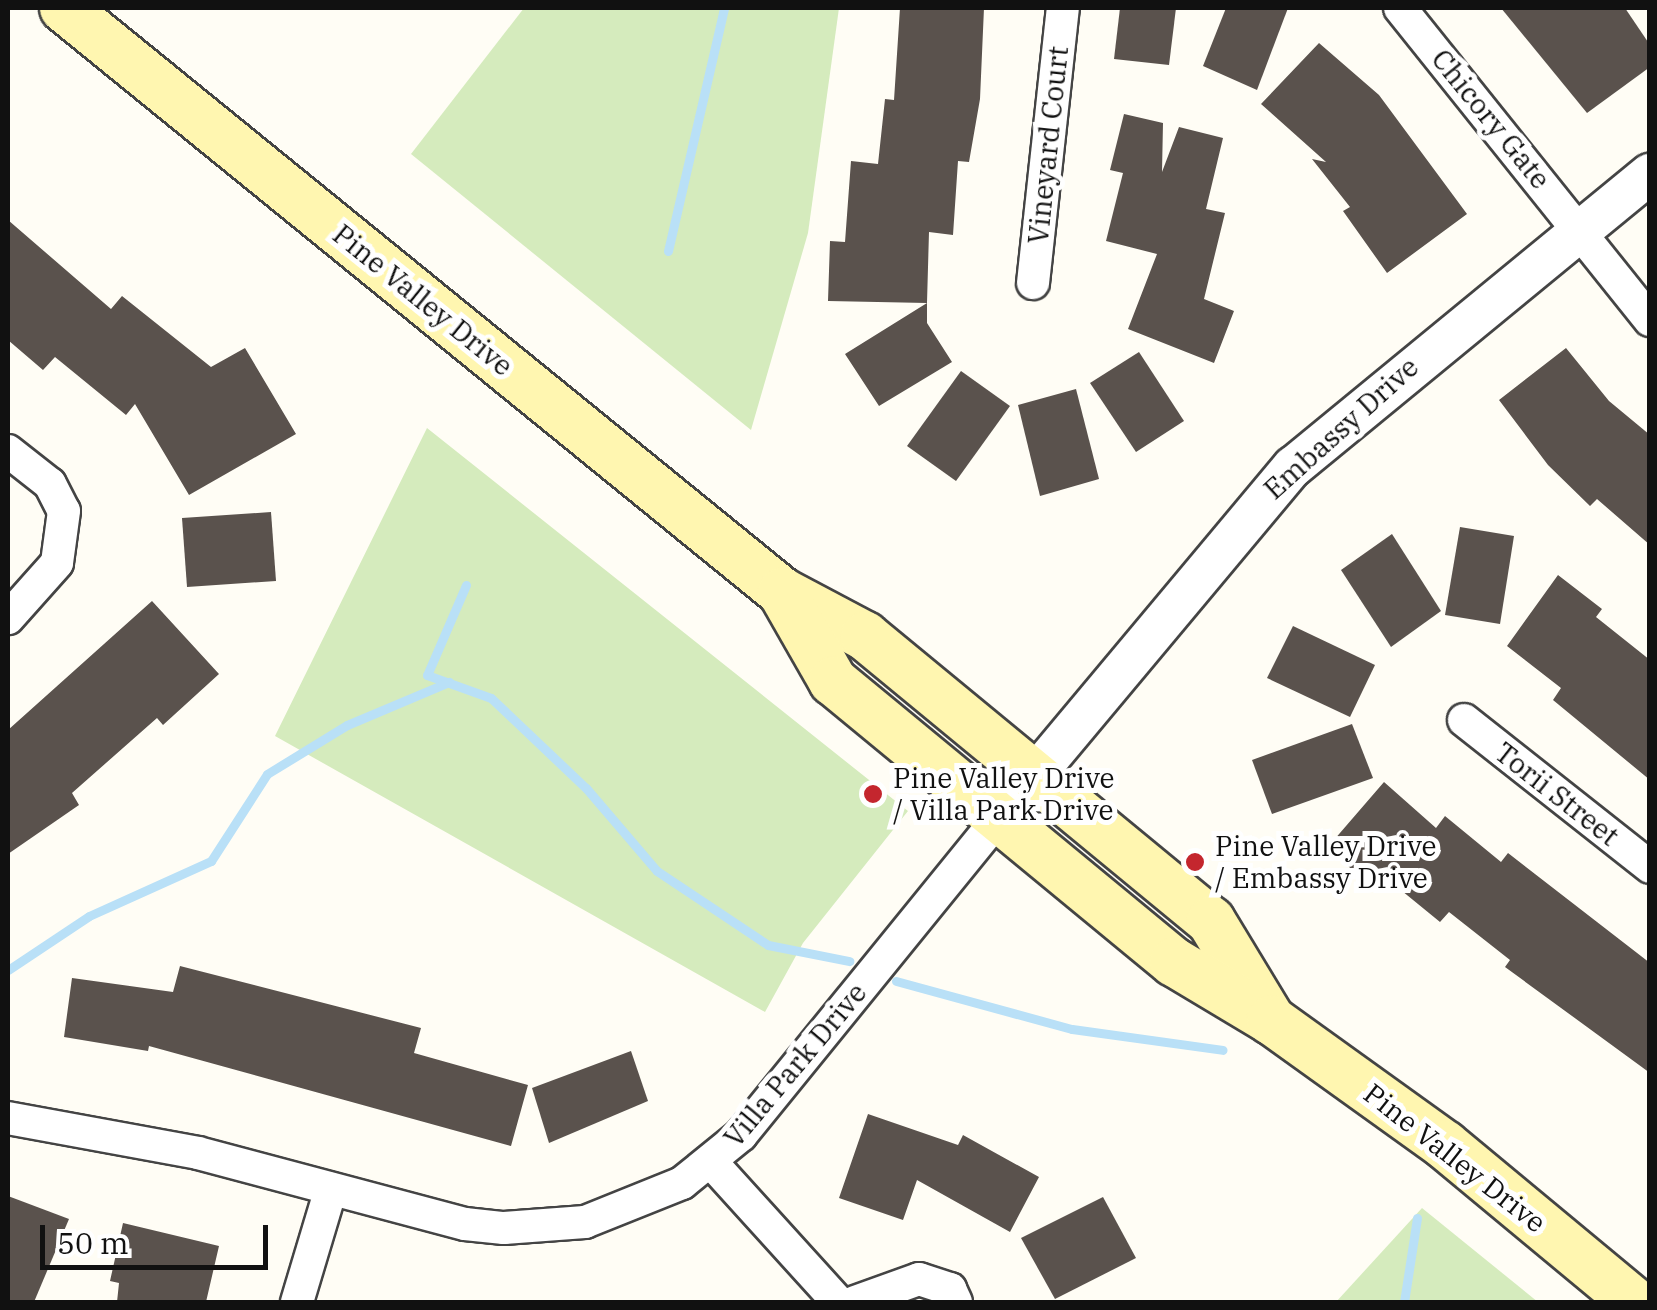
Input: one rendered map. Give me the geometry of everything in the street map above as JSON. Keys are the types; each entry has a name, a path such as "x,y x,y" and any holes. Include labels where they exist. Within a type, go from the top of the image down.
{"main road":[{"name":"Pine Valley Drive","path":"64,8 782,592 865,636 1210,921 1271,1020"},
{"name":"Pine Valley Drive","path":"782,592 833,681 1174,962 1271,1020 1445,1145 1634,1302"}],"street":[{"name":"Vineyard Court","path":"1033,282 1063,8"},
{"name":"Chicory Gate","path":"1400,8 1650,320"},
{"name":"Embassy Drive","path":"1000,818 1293,467 1650,174"},
{"path":"8,451 50,484 64,511 57,563 8,618"},
{"name":"Torii Street","path":"1464,720 1650,867"},
{"name":"Villa Park Drive","path":"8,1118 198,1152 465,1224 546,1227 645,1201 712,1163 785,1084 1000,818"},
{"path":"712,1163 838,1302"},
{"path":"296,1302 331,1189"},
{"path":"855,1302 919,1279 938,1281 956,1302"}],"green space":[{"path":"524,8 839,8 808,233 751,430 411,154"},
{"path":"427,428 908,811 803,943 765,1012 275,736"},
{"path":"1422,1208 1538,1302 1336,1302"}],"building":[{"path":"900,8 984,8 980,99 969,162 958,161 953,235 929,232 927,303 828,301 830,241 845,242 851,161 878,164 885,99 894,100"},
{"path":"1120,8 1176,8 1169,65 1114,59"},
{"path":"1226,8 1288,8 1257,90 1203,66"},
{"path":"1501,8 1625,8 1650,45 1650,67 1587,113"},
{"path":"1319,43 1379,95 1467,214 1387,273 1343,211 1350,207 1312,159 1326,162 1261,104"},
{"path":"1124,114 1163,123 1162,172 1179,127 1223,138 1206,209 1225,213 1204,299 1234,311 1214,363 1128,329 1157,254 1106,241 1123,173 1110,170"},
{"path":"8,220 111,309 122,296 211,367 245,348 296,434 189,495 135,404 126,415 55,357 43,370 8,340"},
{"path":"927,303 927,323 952,362 879,406 845,354"},
{"path":"1566,348 1609,401 1650,435 1650,545 1597,499 1590,506 1548,465 1499,400"},
{"path":"1139,352 1184,421 1136,452 1090,383"},
{"path":"961,371 1010,406 956,481 907,446"},
{"path":"1076,389 1099,479 1040,496 1018,405"},
{"path":"271,512 276,581 187,587 182,518"},
{"path":"1460,527 1514,536 1500,624 1445,615"},
{"path":"1392,534 1441,611 1391,647 1341,570"},
{"path":"1558,575 1602,609 1596,617 1650,660 1650,780 1553,700 1561,688 1507,646"},
{"path":"152,601 219,674 163,725 157,718 72,793 79,805 8,854 8,730"},
{"path":"1293,626 1375,665 1350,717 1267,678"},
{"path":"1352,724 1373,778 1272,814 1252,760"},
{"path":"1384,782 1436,828 1445,816 1501,862 1508,853 1650,963 1650,1073 1505,967 1510,960 1449,912 1440,922 1380,873 1370,885 1327,848"},
{"path":"180,966 421,1028 414,1053 528,1085 511,1146 149,1046 148,1051 64,1037 72,978 173,992"},
{"path":"631,1051 648,1101 549,1143 532,1088"},
{"path":"868,1114 958,1145 963,1135 1039,1177 1010,1232 917,1180 903,1220 839,1198"},
{"path":"8,1196 69,1219 34,1302 8,1302"},
{"path":"1103,1197 1136,1258 1055,1299 1021,1238"},
{"path":"123,1223 219,1246 206,1302 117,1302 119,1283 110,1281"}],"waterway":[{"path":"668,251 724,8"},
{"path":"466,585 427,675 491,698 586,788 657,871 768,945 849,961"},
{"path":"8,970 89,916 211,861 267,774 347,725 449,682"},
{"path":"896,981 1072,1029 1223,1050"},
{"path":"1404,1302 1417,1218"}],"place":[{"name":"Pine Valley Drive / Villa Park Drive","path":"873,794"},
{"name":"Pine Valley Drive / Embassy Drive","path":"1195,862"}]}
